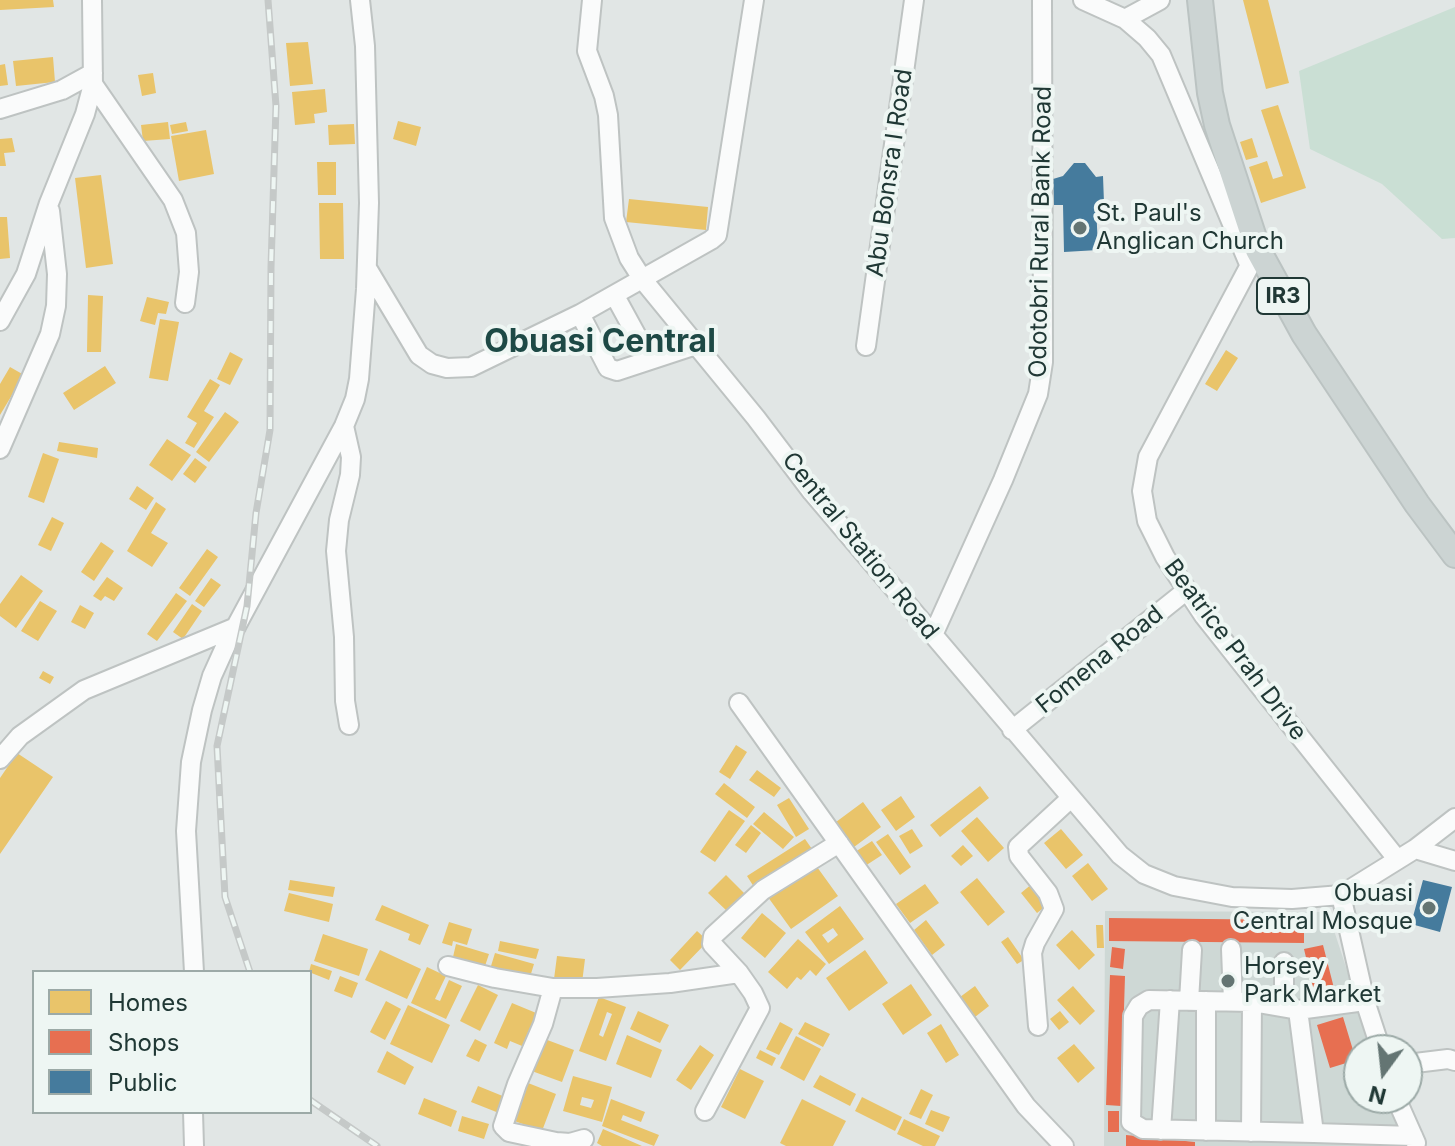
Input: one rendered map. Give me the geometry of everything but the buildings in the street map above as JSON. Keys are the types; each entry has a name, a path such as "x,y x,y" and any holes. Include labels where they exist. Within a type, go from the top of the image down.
{"main road":[{"name":"IR3","path":"1200,0 1210,93 1253,257 1417,504 1455,555"}],"street":[{"path":"0,321 26,274 49,203 80,127 93,78 92,0"},
{"path":"194,970 186,864 191,762 212,676 344,426 359,379 369,203 365,46 360,0"},
{"name":"Central Station Road","path":"592,0 587,51 608,115 614,218 629,258 643,280 812,492 1120,855 1144,874 1174,886 1232,897 1261,899 1341,895"},
{"path":"367,268 419,355 432,364 447,368 471,367 615,296 717,235 754,0"},
{"name":"Abu Bonsra I Road","path":"866,346 914,0"},
{"name":"Odotobri Rural Bank Road","path":"933,635 1038,394 1043,362 1042,0"},
{"path":"1125,19 1160,0"},
{"path":"1091,2 1125,19 1161,55 1253,257"},
{"path":"0,109 93,78"},
{"path":"93,78 173,200 186,233 189,272 185,303"},
{"path":"0,449 50,334 56,306 57,274 49,203"},
{"name":"Beatrice Prah Drive","path":"1253,257 1148,457 1142,491 1147,521 1165,557 1204,616 1397,859"},
{"path":"615,296 650,360"},
{"path":"580,314 608,368 617,371 696,345"},
{"path":"344,426 350,466 336,551 349,725"},
{"name":"Fomena Road","path":"1012,730 1187,590"},
{"path":"0,759 20,736 84,690 236,627"},
{"path":"739,703 1026,1106 1064,1146"},
{"path":"1038,1026 1032,953 1054,909 1048,893 1019,856 1018,847 1071,798"},
{"path":"1376,1034 1365,1001 1341,895 1415,849 1455,818"},
{"path":"705,1111 760,1008 739,973 712,944 713,936 763,890 839,843"},
{"path":"1415,849 1455,861"},
{"path":"1231,949 1242,1002 1251,1132"},
{"path":"1192,950 1206,1131"},
{"path":"1284,962 1314,1133"},
{"path":"448,966 553,988 670,983 739,973"},
{"path":"553,988 543,1024 503,1126 509,1132 556,1142 570,1143 584,1139"},
{"path":"1365,1001 1291,1008 1242,1002 1149,1000 1139,1006 1133,1016 1131,1122 1143,1129 1314,1133 1415,1141 1403,1114"},
{"path":"1161,1130 1170,1000"},
{"path":"1423,1062 1455,1061"},
{"path":"193,1114 194,1146"}],"shaded area":[{"name":"Horsey Park Market","path":"1105,911 1328,912 1368,1034 1343,1034 1343,1114 1394,1114 1404,1146 1104,1146"}],"green space":[{"path":"1455,7 1455,238 1442,239 1382,184 1310,149 1299,71"}],"railway":[{"path":"249,970 225,897 217,746 247,606 256,513 270,430 276,106 268,0"},
{"path":"312,1101 377,1146"}],"place":[{"name":"St. Paul's Anglican Church","path":"1080,228"},
{"name":"Obuasi Central Mosque","path":"1429,908"},
{"name":"Horsey Park Market","path":"1228,981"}],"district":[{"name":"Obuasi Central","path":"600,342"}]}
